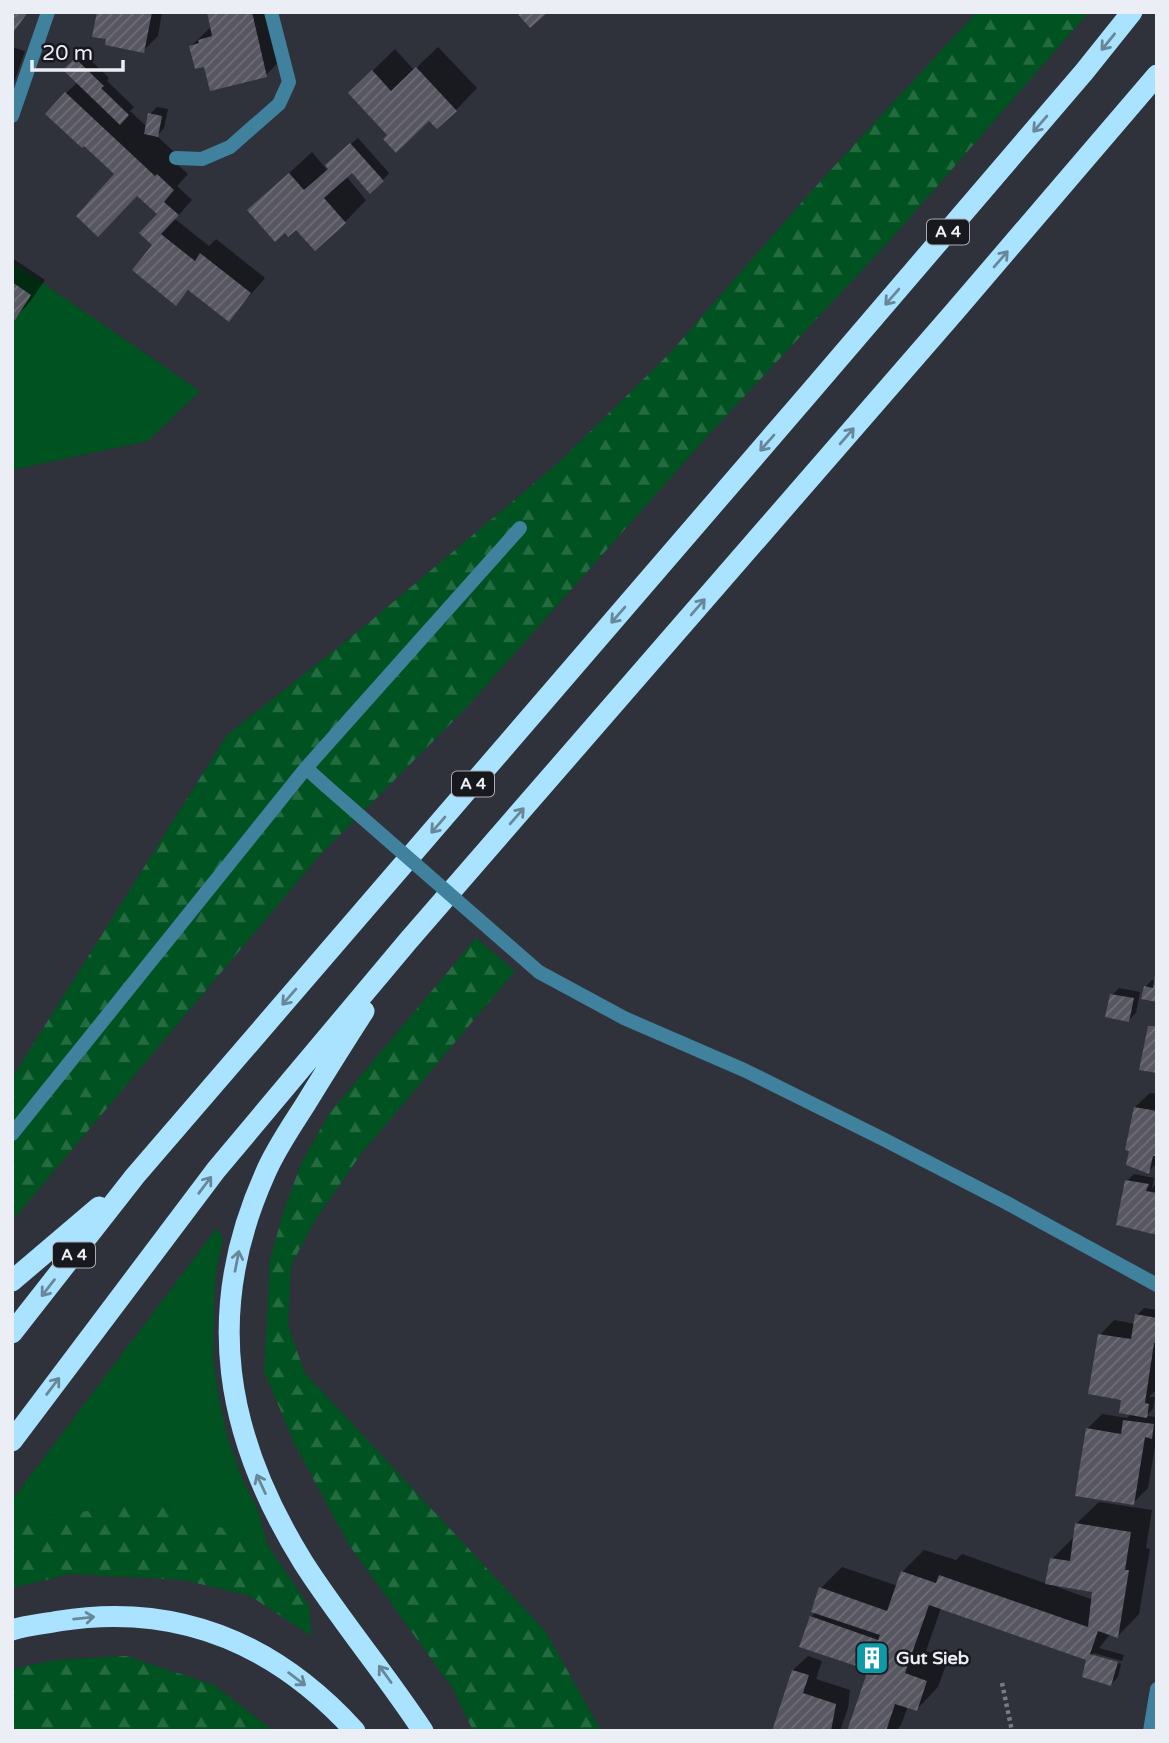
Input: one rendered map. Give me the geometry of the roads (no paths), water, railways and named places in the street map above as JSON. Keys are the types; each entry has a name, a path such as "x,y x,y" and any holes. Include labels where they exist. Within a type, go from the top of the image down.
{"highway":[{"name":"A 4","path":"12,1333 135,1176 793,413 1132,12"},
{"path":"12,1441 216,1170 408,942 1157,75"},
{"path":"408,942 294,1122 266,1172 249,1214 238,1254 230,1297 229,1347 234,1393 244,1437 257,1476 272,1507 304,1562 423,1731"},
{"path":"12,1281 135,1176"},
{"path":"12,1630 89,1617 151,1617 212,1631 271,1659 330,1704 355,1731"}],"street":[{"path":"12,116 48,12"},
{"path":"176,158 202,159 230,147 279,104 289,82 271,12"},
{"path":"12,1134 306,768 520,528"},
{"path":"306,768 540,972 624,1018 744,1070 883,1139 1007,1203 1157,1286"},
{"path":"1150,1731 1157,1689"}],"place":[{"name":"Gut Sieb","path":"872,1658"}]}
